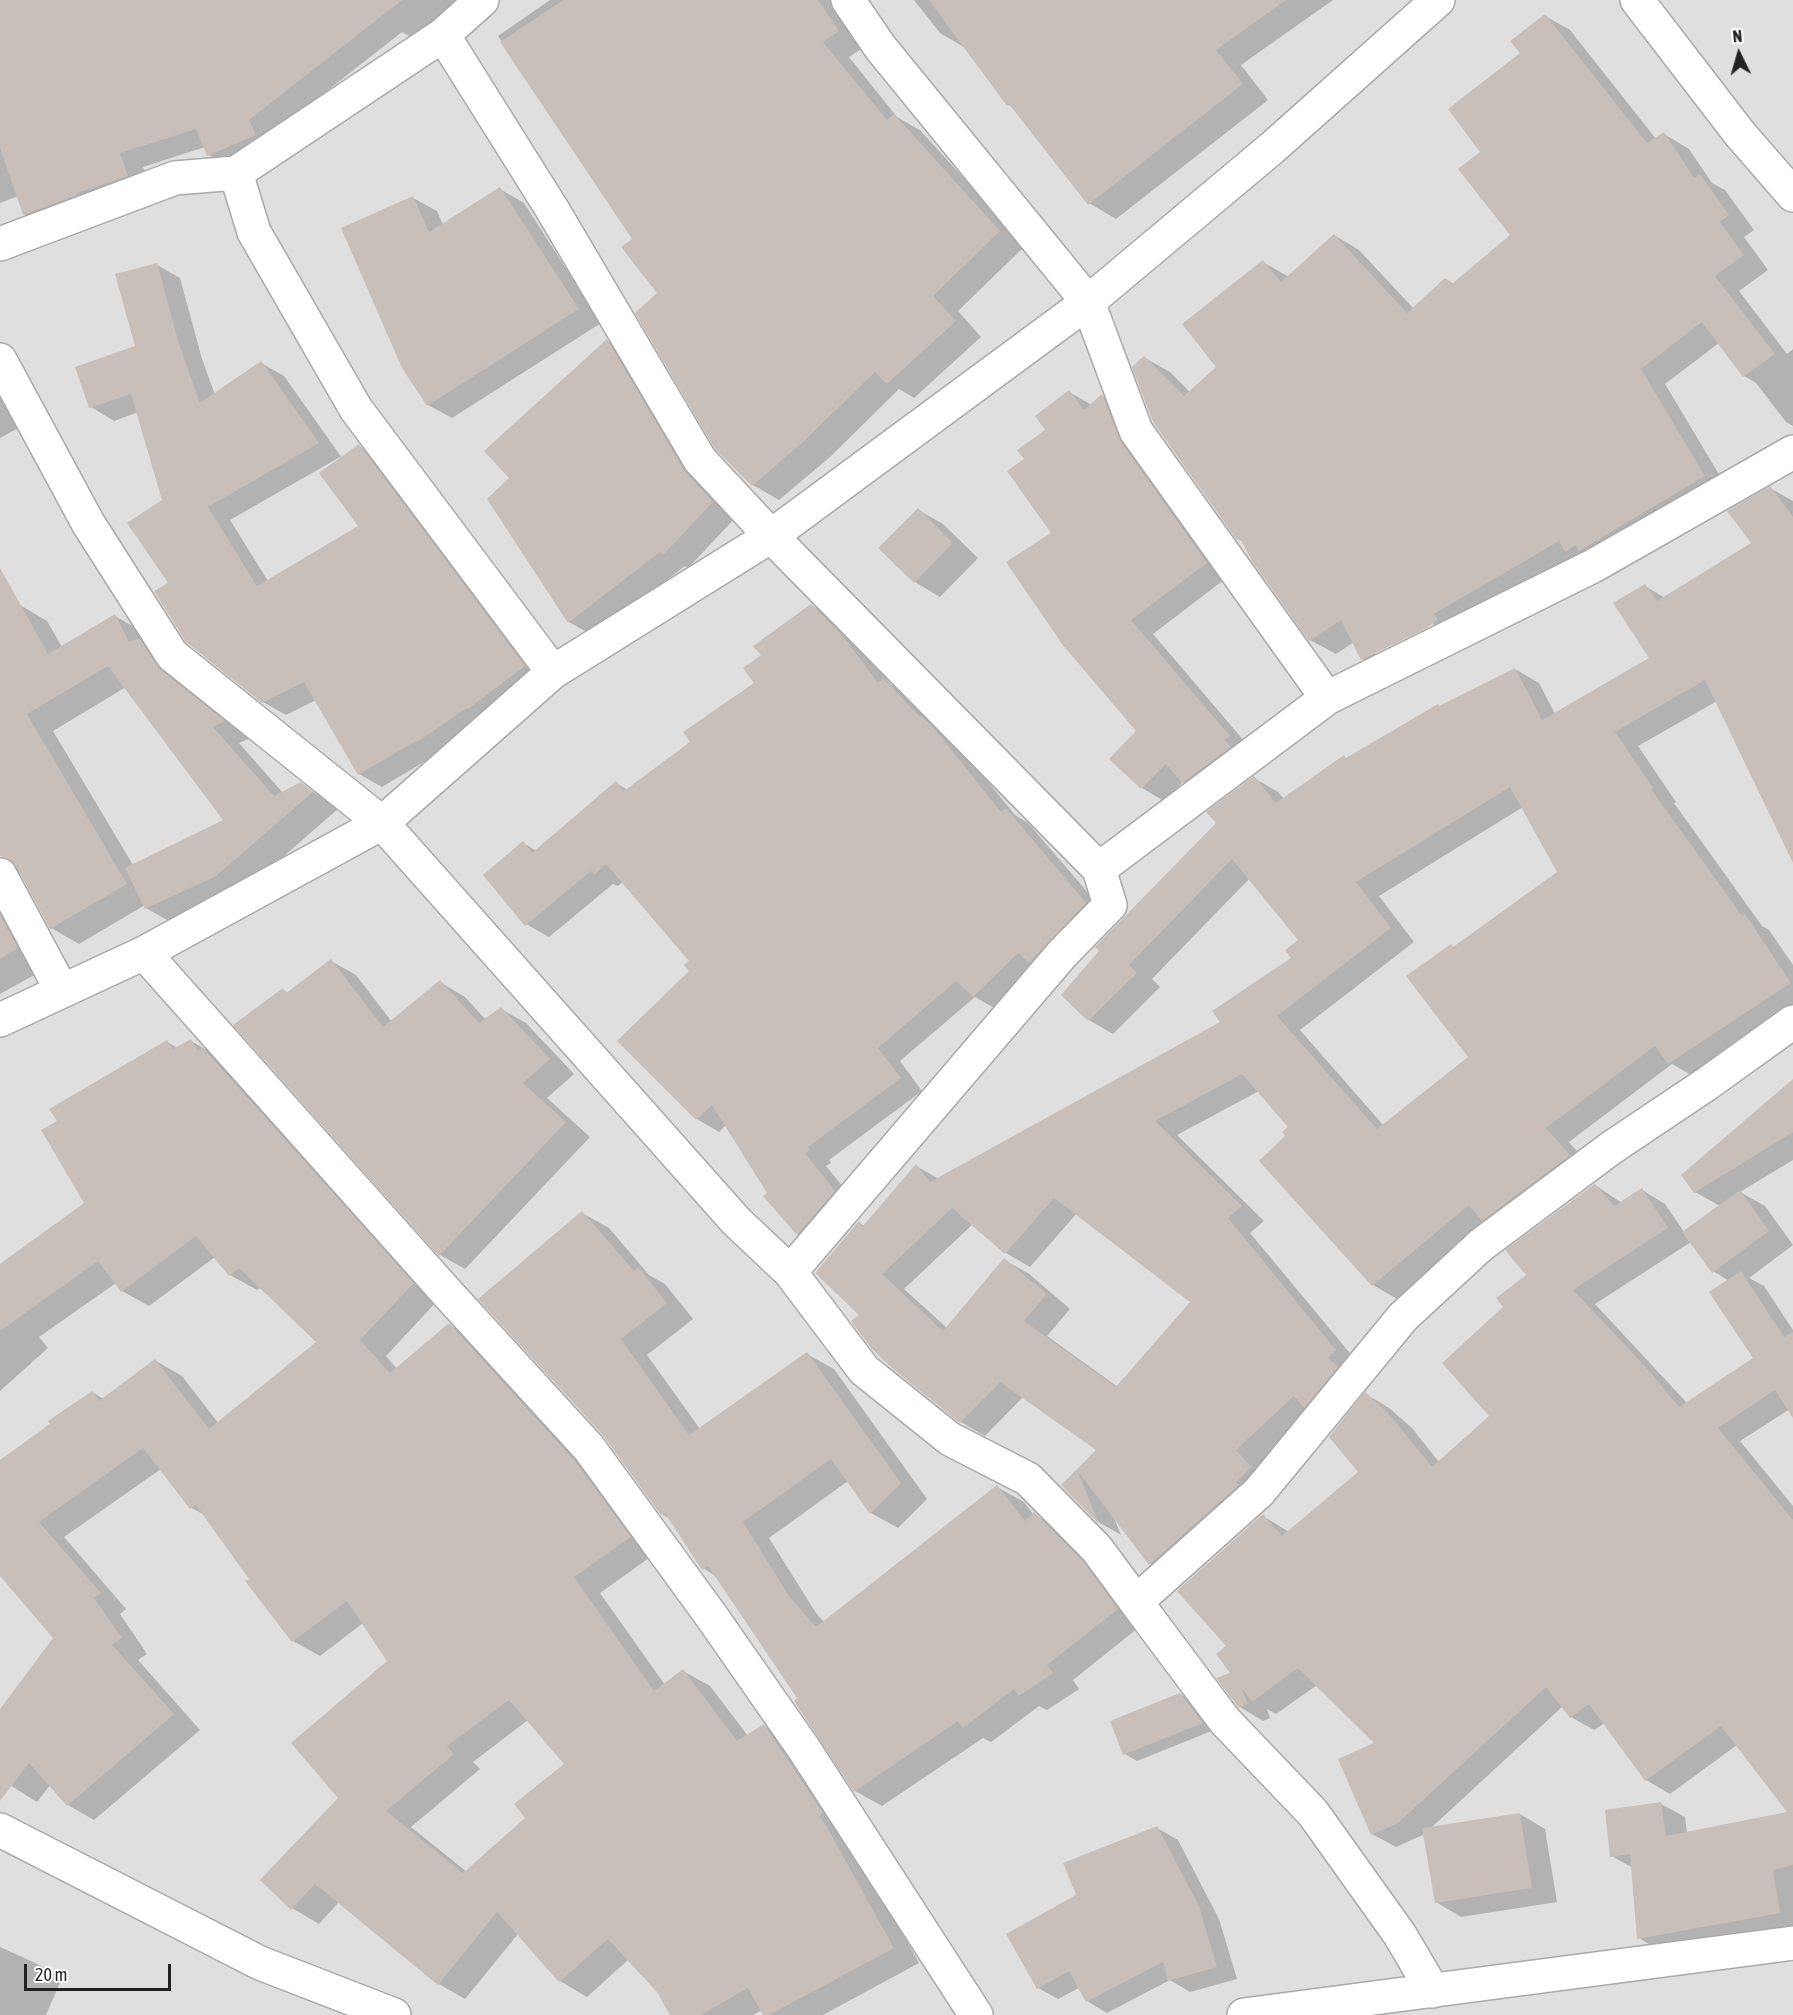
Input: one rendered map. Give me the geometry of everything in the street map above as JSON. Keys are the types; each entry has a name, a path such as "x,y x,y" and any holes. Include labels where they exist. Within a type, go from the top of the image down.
{"street":[{"path":"0,244 175,178 236,173 443,35 482,0"},
{"path":"848,0 880,47 1088,302 1136,431 1327,698"},
{"path":"0,1020 144,953 382,823 553,672 771,536 1088,302 1272,148 1438,0"},
{"path":"1637,0 1740,134 1793,195"},
{"path":"443,35 552,209 700,460 771,536 1099,869 1110,904 1062,954 790,1272"},
{"path":"236,173 254,232 356,409 553,672"},
{"path":"0,360 88,523 172,655 382,823 736,1221 790,1272 864,1370 950,1439 1028,1479 1096,1549 1225,1721 1313,1813 1400,1935 1433,1991"},
{"path":"1099,869 1327,698 1593,566 1793,452"},
{"path":"0,875 62,991"},
{"path":"144,953 589,1448 712,1617 804,1749 975,2015"},
{"path":"1136,1602 1259,1491 1403,1317 1481,1245 1611,1148 1793,1022"},
{"path":"0,1830 260,1963 394,2015"},
{"path":"1244,2015 1793,1943"}],"shaded area":[{"path":"0,0 1793,0 1793,2015 0,2015"}],"building":[{"path":"0,0 402,0 249,120 256,135 207,156 196,129 120,153 128,176 77,193 77,195 23,215 0,148"},
{"path":"563,0 818,0 839,31 823,42 887,120 894,114 1000,231 933,296 956,321 887,384 875,372 803,442 752,486 715,449 635,313 657,293 621,247 632,239 500,42"},
{"path":"929,0 1286,0 1216,50 1243,84 1088,205 1009,104 1007,106"},
{"path":"1545,14 1647,143 1664,132 1694,178 1700,174 1729,215 1720,222 1744,255 1715,276 1775,354 1743,377 1702,322 1641,369 1705,476 1579,551 1576,545 1565,552 1559,541 1434,614 1438,619 1427,628 1361,660 1341,620 1309,641 1252,561 1240,538 1237,540 1153,422 1132,367 1144,356 1184,396 1216,367 1182,324 1263,260 1281,282 1334,234 1407,313 1445,278 1452,284 1510,235 1458,169 1480,152 1448,109 1520,53 1510,41"},
{"path":"500,187 579,309 427,406 402,368 341,228 413,196 429,232"},
{"path":"157,263 179,344 200,403 261,361 319,443 208,507 257,586 358,526 319,473 359,444 525,666 468,709 417,742 358,775 304,682 262,703 186,642 154,591 168,583 127,523 162,500 131,394 89,408 75,367 135,346 115,274"},
{"path":"607,339 684,470 713,502 663,555 660,552 568,623 487,499 509,478 484,451"},
{"path":"1069,390 1084,410 1102,394 1121,442 1207,563 1131,620 1230,736 1225,740 1231,747 1182,783 1166,764 1141,789 1109,759 1136,731 1062,644 1006,562 1051,533 1007,471 1024,459 1017,450 1045,430 1035,416"},
{"path":"1770,486 1793,517 1793,863 1705,680 1615,732 1653,788 1651,789 1742,916 1745,914 1791,983 1668,1064 1655,1046 1546,1128 1570,1155 1482,1221 1469,1205 1372,1286 1259,1161 1285,1136 1282,1132 1288,1127 1242,1074 1155,1121 1242,1206 1228,1218 1336,1350 1328,1358 1338,1367 1304,1408 1294,1396 1236,1450 1251,1467 1236,1482 1239,1485 1149,1565 1077,1470 1099,1524 1061,1485 1096,1450 1000,1382 960,1423 893,1369 871,1348 851,1321 859,1315 815,1273 859,1221 863,1226 916,1164 930,1182 1220,1022 1212,1011 1291,958 1285,950 1298,940 1232,859 1129,965 1137,973 1088,1021 1061,995 1099,951 1095,947 1216,823 1206,812 1254,776 1276,803 1344,755 1346,758 1438,704 1439,706 1515,668 1542,720 1649,658 1613,603 1645,584 1657,601 1751,543 1727,511","holes":["1510,787 1557,872 1453,947 1451,944 1406,976 1468,1057 1377,1129 1277,1016 1391,928 1356,882","1054,1198 1190,1302 1116,1387 1024,1321 1047,1294 1004,1258 943,1331 882,1274 952,1208 1005,1254"]},
{"path":"918,508 953,543 914,583 878,548"},
{"path":"0,568 48,654 115,614 129,642 139,638 160,669 225,721 213,727 274,796 301,782 313,792 216,876 145,909 125,868 223,820 108,666 27,714 127,884 50,929 16,866 9,859 0,856"},
{"path":"811,604 842,635 878,683 883,678 920,717 922,716 934,728 1001,812 1006,808 1086,903 1029,963 1018,953 973,997 956,981 878,1048 901,1078 808,1147 810,1150 805,1153 835,1191 797,1235 763,1196 767,1193 712,1105 696,1120 617,1041 689,971 684,965 689,961 606,864 594,875 591,871 525,926 483,875 523,841 532,853 616,781 624,791 690,742 683,732 754,683 743,668 761,655 753,646"},
{"path":"0,915 18,948 0,959"},
{"path":"331,959 383,1027 440,980 479,1023 501,1007 550,1059 523,1083 566,1122 439,1256 233,1025 283,988 286,993"},
{"path":"191,1039 198,1051 203,1048 414,1283 360,1340 390,1373 449,1323 574,1460 631,1537 574,1577 654,1691 683,1669 737,1741 764,1724 823,1813 819,1816 894,1948 769,2015 763,2015 748,1988 701,2015 670,2015 657,1992 608,1939 559,1982 497,1912 438,1985 315,1884 291,1910 260,1880 338,1798 291,1743 387,1661 347,1601 292,1642 245,1581 249,1579 196,1505 190,1509 143,1448 39,1522 101,1593 94,1598 122,1638 112,1645 174,1714 67,1806 29,1763 0,1801 0,1709 53,1638 0,1576 0,1460 50,1424 48,1421 92,1391 99,1401 155,1359 209,1429 316,1342 239,1268 229,1276 196,1236 121,1292 98,1261 0,1331 0,1264 84,1203 41,1130 57,1121 49,1109 167,1040 173,1049","holes":["509,1700 564,1764 514,1804 525,1818 463,1873 386,1811 454,1754 447,1746"]},
{"path":"1793,1079 1793,1132 1694,1193 1681,1175"},
{"path":"1595,1184 1614,1206 1642,1188 1668,1228 1573,1290 1645,1366 1679,1407 1753,1358 1709,1292 1741,1271 1784,1337 1793,1332 1793,1418 1775,1390 1718,1428 1793,1520 1793,1865 1773,1870 1780,1913 1637,1939 1630,1854 1610,1857 1605,1810 1661,1802 1666,1836 1787,1812 1721,1726 1645,1781 1589,1704 1570,1718 1546,1687 1398,1823 1371,1835 1338,1759 1374,1743 1298,1668 1252,1702 1241,1687 1248,1704 1239,1708 1216,1678 1230,1673 1216,1654 1226,1646 1177,1591 1263,1514 1282,1536 1358,1472 1329,1437 1365,1392 1388,1413 1432,1467 1489,1416 1442,1363 1503,1307 1496,1298 1526,1275 1505,1250"},
{"path":"1740,1190 1769,1231 1712,1273 1682,1232"},
{"path":"582,1211 634,1271 638,1267 667,1303 621,1339 689,1435 807,1352 901,1483 870,1514 831,1459 743,1522 789,1596 816,1627 997,1485 1025,1521 1034,1512 1083,1561 1118,1609 1047,1665 1053,1673 1019,1696 1014,1689 963,1728 958,1721 854,1792 794,1701 797,1698 708,1566 702,1570 665,1513 661,1515 603,1435 478,1299"},
{"path":"1180,1693 1203,1723 1123,1755 1110,1721"},
{"path":"1520,1813 1532,1888 1435,1903 1422,1828"},
{"path":"1157,1826 1199,1906 1217,1967 1168,1981 1163,1962 1086,2002 1069,1971 1037,1989 1006,1934 1076,1895 1063,1863"}]}
